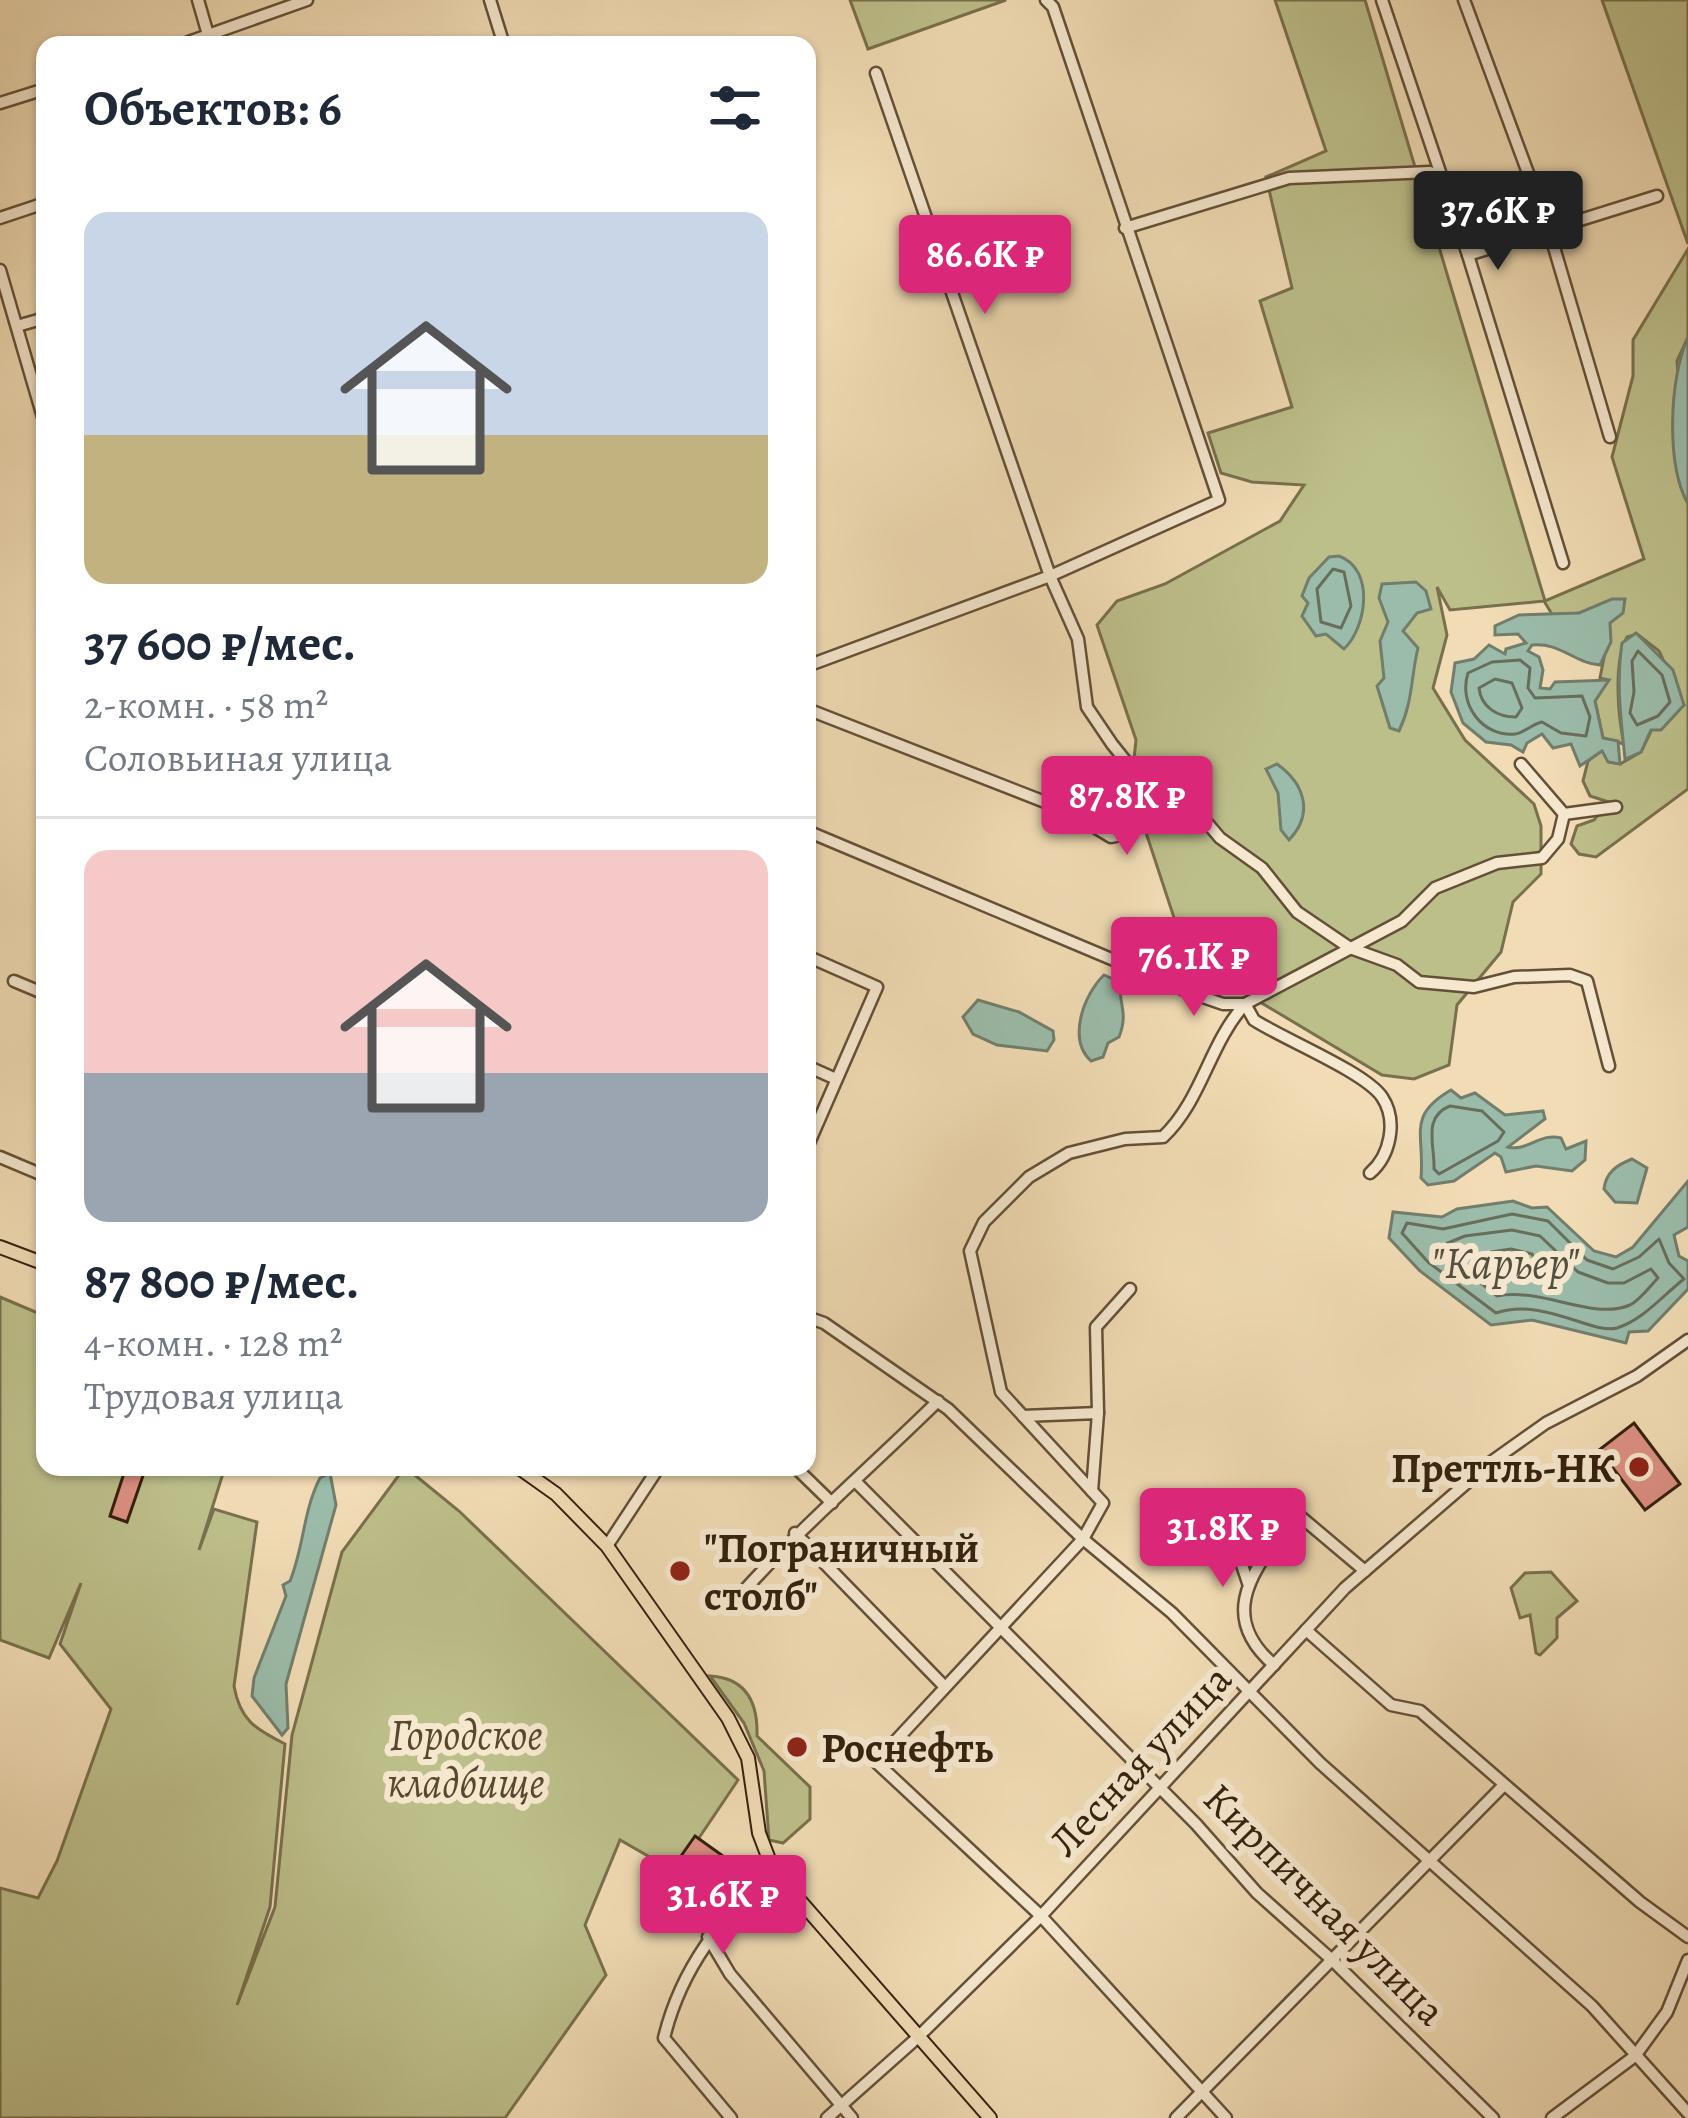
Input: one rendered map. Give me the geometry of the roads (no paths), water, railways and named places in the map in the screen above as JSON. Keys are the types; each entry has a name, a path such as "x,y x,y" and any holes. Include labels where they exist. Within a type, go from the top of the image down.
{"main road":[{"path":"0,1246 36,1260"},
{"path":"530,1476 566,1504 607,1546 728,1718 748,1757 759,1833 773,1870 990,2118"}],"street":[{"path":"198,0 208,36"},
{"path":"219,36 307,0"},
{"path":"490,0 501,36"},
{"path":"1382,0 1468,255 1563,563"},
{"path":"1464,0 1548,227 1610,437"},
{"path":"816,663 1051,576 1219,500 1055,2"},
{"path":"876,73 1051,576 1078,639 1087,707 1144,784 1203,818 1220,838 1262,868 1297,912 1350,948 1397,965 1419,982 1474,987 1514,977 1570,975 1587,981 1609,1066"},
{"path":"0,104 36,92"},
{"path":"1126,228 1289,178 1430,172 1443,181"},
{"path":"1468,255 1657,196"},
{"path":"0,218 36,206"},
{"path":"0,270 36,392"},
{"path":"17,326 36,321"},
{"path":"816,713 1068,811 1111,837 1121,835 1133,820 1144,784"},
{"path":"1521,764 1564,814"},
{"path":"1564,814 1616,807"},
{"path":"1226,2118 1041,1916 876,1762 1083,1539 1103,1503 1001,1392 970,1251 984,1222 1028,1177 1069,1153 1125,1139 1163,1137 1185,1117 1227,1024 1245,1004 1402,921 1435,888 1497,863 1542,858 1558,839 1564,814"},
{"path":"816,836 1197,995 1223,1004 1245,1004"},
{"path":"816,960 878,987 816,1126"},
{"path":"14,981 36,990"},
{"path":"1245,1004 1254,1020 1356,1076 1382,1097 1390,1124 1389,1144 1370,1173"},
{"path":"816,1070 836,1079"},
{"path":"0,1157 36,1172"},
{"path":"1092,1491 1098,1413 1096,1327 1130,1289"},
{"path":"816,1320 938,1401 1083,1539 1172,1613 1247,1692 1592,2006 1688,2113"},
{"name":"Лесная улица","path":"827,2118 917,2038 1041,1916 1365,1570 1491,1462 1546,1423 1636,1376 1688,1340"},
{"path":"740,1595 795,1533 856,1482 938,1401"},
{"path":"1023,1416 1098,1413"},
{"path":"607,1546 653,1476"},
{"path":"804,1476 832,1503"},
{"name":"Кирпичная улица","path":"856,1482 1160,1787 1257,1893 1493,2118"},
{"path":"1274,1665 1251,1646 1242,1625 1248,1583 1295,1512 1365,1570"},
{"path":"1151,1538 1175,1532 1217,1533 1238,1553 1248,1583"},
{"path":"795,1533 945,1687"},
{"path":"1306,1630 1391,1705 1420,1711 1503,1786 1688,1937"},
{"path":"1176,2118 1503,1786"},
{"path":"731,2118 664,2038 669,2016 708,1937 773,1870"},
{"path":"708,1937 730,1974 852,2118"},
{"path":"1552,2118 1635,2056 1667,2012 1688,1960"}],"water":[{"path":"1688,337 1688,504 1676,467 1673,422 1677,375"},
{"path":"1339,556 1358,573 1364,599 1358,627 1344,649 1326,634 1316,636 1302,616 1308,603 1302,596 1309,578 1329,557"},
{"path":"1416,582 1426,591 1431,609 1417,613 1403,631 1418,648 1399,731 1390,728 1377,686 1384,678 1380,641 1388,622 1379,598 1382,584"},
{"path":"1612,599 1625,599 1623,613 1610,623 1611,642 1600,665 1542,645 1532,645 1528,651 1539,657 1540,688 1550,689 1555,682 1609,680 1595,701 1603,738 1618,741 1620,764 1608,762 1602,751 1580,766 1571,744 1553,748 1542,734 1527,743 1523,752 1511,745 1486,742 1463,723 1451,692 1455,663 1474,659 1489,645 1505,654 1506,649 1526,643 1518,634 1495,635 1495,626 1519,615 1579,613"},
{"path":"1636,633 1673,670 1684,705 1661,730 1651,730 1641,752 1625,759 1620,658 1622,643"},
{"path":"1277,764 1294,781 1303,800 1302,820 1289,840 1281,830 1278,793 1266,769"},
{"path":"1104,975 1120,982 1123,1021 1119,1037 1108,1043 1103,1057 1091,1061 1079,1029 1090,993"},
{"path":"978,1000 1019,1012 1053,1031 1054,1040 1047,1051 997,1045 973,1034 963,1017"},
{"name":"\"Карьер\"","path":"1451,1090 1461,1098 1475,1093 1505,1115 1543,1111 1545,1119 1508,1147 1554,1137 1561,1138 1566,1149 1586,1141 1585,1160 1572,1171 1536,1166 1506,1172 1495,1153 1454,1181 1428,1185 1421,1178 1423,1118"},
{"path":"1632,1159 1647,1168 1637,1203 1615,1202 1604,1189 1607,1178"},
{"name":"\"Карьер\"","path":"1688,1181 1688,1227 1674,1235 1679,1256 1688,1261 1688,1289 1648,1331 1629,1332 1626,1343 1532,1320 1491,1325 1420,1271 1389,1238 1393,1212 1442,1217 1457,1209 1513,1201 1547,1207 1594,1251 1616,1257 1633,1247"},
{"path":"331,1476 336,1505 286,1684 288,1728 282,1735 252,1696 254,1678 286,1596 283,1585 295,1568 320,1478"}],"place":[{"name":"Преттль-НК","path":"1639,1467"},
{"name":"\"Пограничный столб\"","path":"680,1571"},
{"name":"Роснефть","path":"797,1747"}],"park label":[{"name":"Городское кладбище","path":"466,1758"}]}
